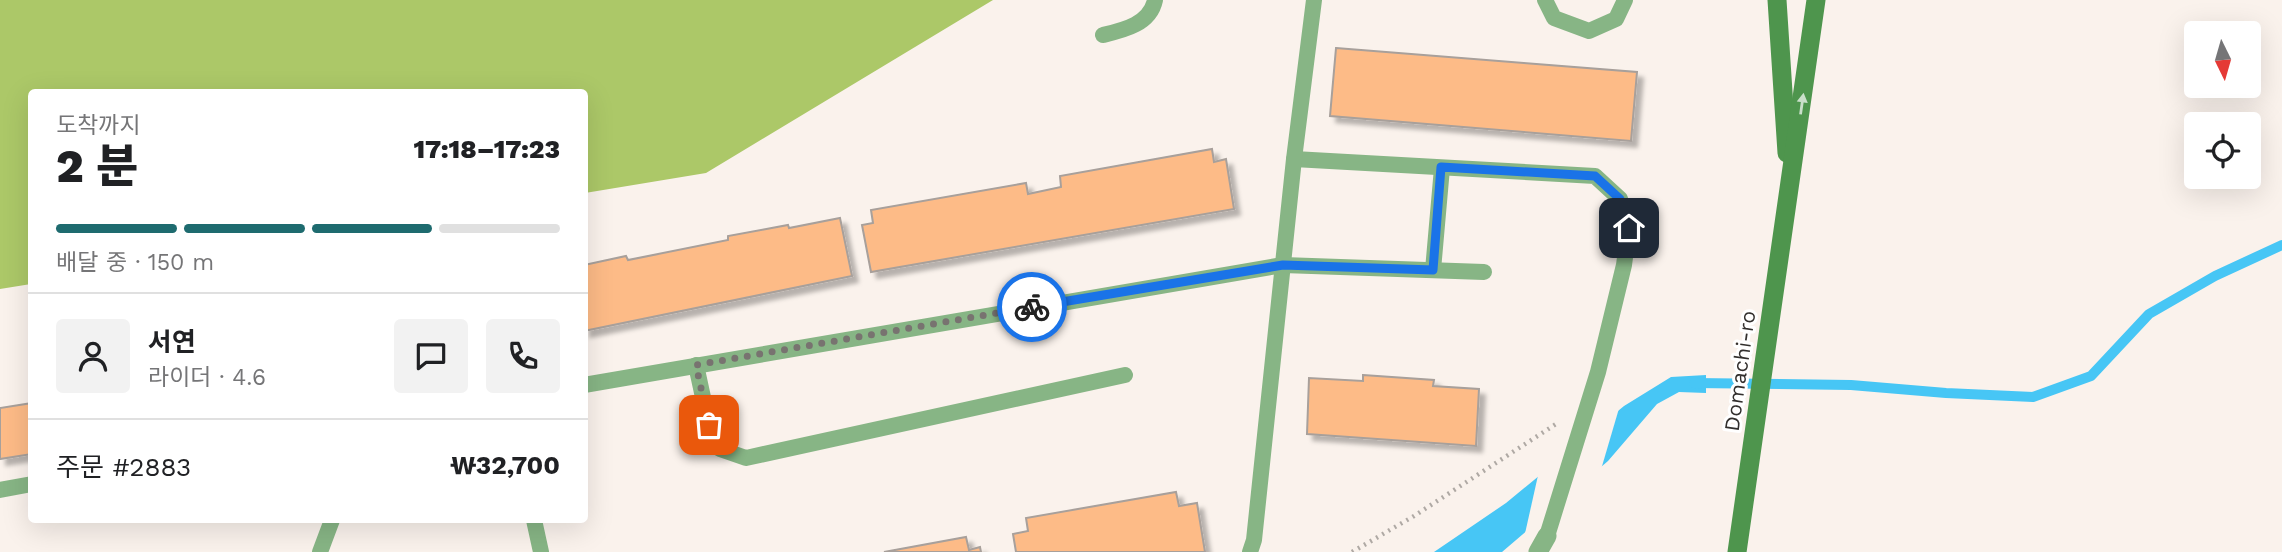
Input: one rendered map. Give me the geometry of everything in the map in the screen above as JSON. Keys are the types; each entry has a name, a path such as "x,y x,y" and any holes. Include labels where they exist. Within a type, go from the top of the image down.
{"main road":[{"path":"1777,0 1789,196"},
{"path":"1789,196 1816,0"},
{"name":"Domachi-ro","path":"1737,552 1789,196"}],"lane":[{"path":"1102,35 1132,28 1153,10 1155,0"},
{"path":"1250,552 1254,540 1294,159 1314,0"},
{"path":"1545,0 1554,18 1589,31 1616,19 1625,0"},
{"path":"1294,159 1595,176 1620,199 1629,228 1624,265 1598,372 1542,544"},
{"path":"1433,270 1441,167"},
{"path":"588,384 1283,265 1484,272"},
{"path":"696,365 709,425 720,449 746,458 1125,374"},
{"path":"0,489 28,485"},
{"path":"320,552 331,523"},
{"path":"535,523 541,552"}],"path":[{"path":"1352,552 1425,509 1589,402"}],"green space":[{"path":"0,0 993,0 706,173 588,193 588,89 28,89 28,284 0,289"}],"water":[{"path":"1706,375 1706,393 1679,392 1657,404 1608,461 1502,552 1434,552 1506,503 1624,406 1671,377"}],"pier":[{"path":"1620,405 1600,473 1524,538 1539,471"}],"building":[{"path":"1336,48 1637,72 1631,141 1330,116"},
{"path":"1212,149 1214,162 1226,159 1234,209 871,272 862,225 873,223 871,210 1026,183 1028,194 1061,187 1060,176"},
{"path":"840,218 852,276 588,330 588,264 626,256 628,260 788,225 789,228"},
{"path":"1363,375 1434,380 1433,386 1479,389 1476,446 1307,434 1309,378 1363,381"},
{"path":"28,404 28,455 0,459 0,408"},
{"path":"1176,492 1179,506 1197,503 1205,552 1016,552 1013,534 1028,531 1026,518"},
{"path":"966,537 969,550 980,547 981,552 884,552"}],"waterway":[{"path":"1694,383 1851,385 2033,397 2091,376 2149,314 2215,276 2282,245"}],"way so far":[{"path":"709,425 696,365 1032,307"}],"route":[{"path":"1032,307 1283,265 1433,270 1441,167 1595,176 1620,199 1629,228"}]}
